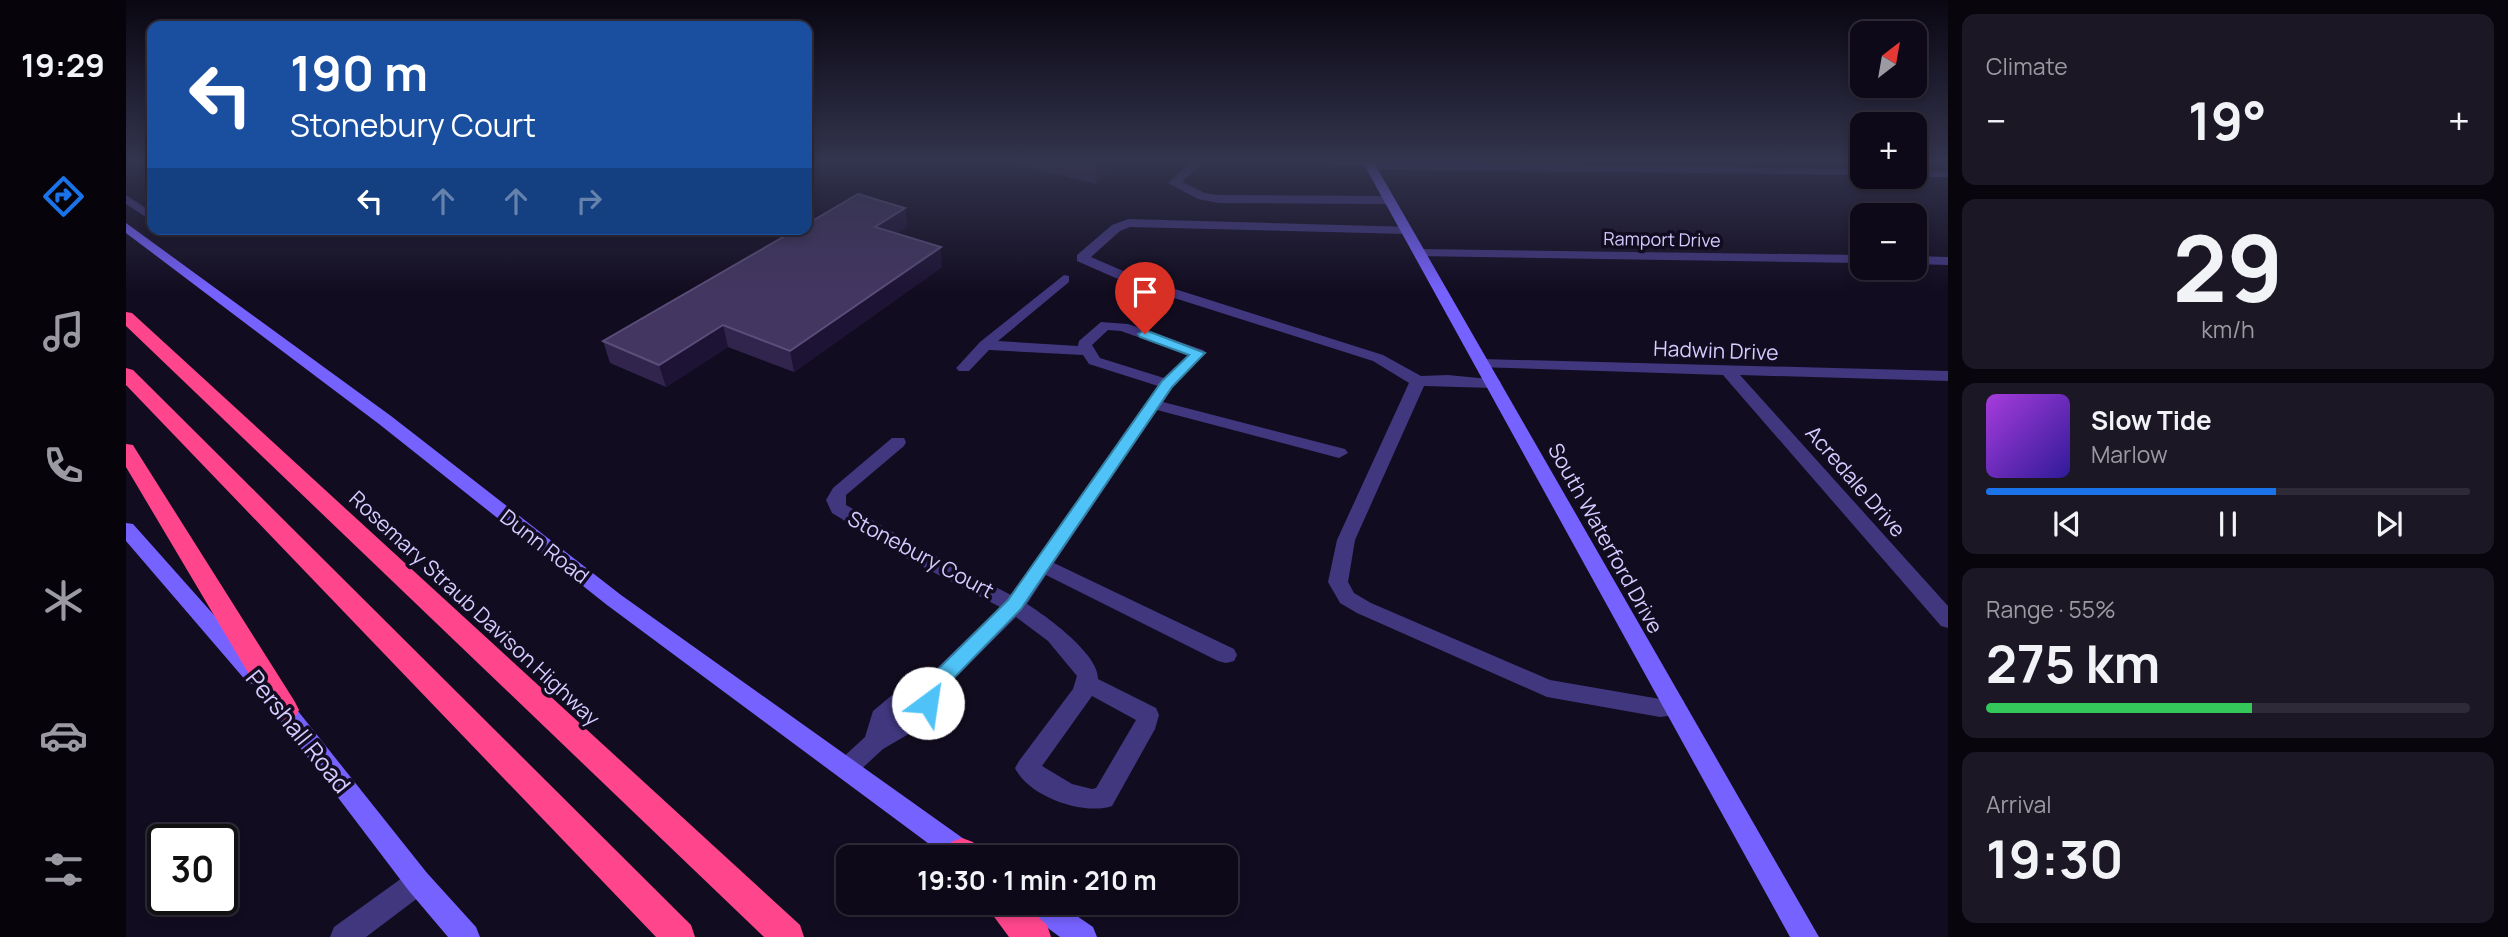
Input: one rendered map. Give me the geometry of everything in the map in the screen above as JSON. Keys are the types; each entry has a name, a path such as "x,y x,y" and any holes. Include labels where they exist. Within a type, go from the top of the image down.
{"highway":[{"name":"Rosemary Straub Davison Highway","path":"126,317 788,937"},
{"path":"129,382 679,937"},
{"path":"126,450 285,710"},
{"path":"1012,915 1035,937"}],"street":[{"name":"South Waterford Drive","path":"1393,205 1805,937"},
{"path":"1407,230 1128,223 1116,228 1082,258 1132,279 1378,358 1418,381 1493,383"},
{"name":"Dunn Road","path":"126,227 385,420 614,600 951,845"},
{"name":"Ramport Drive","path":"1420,253 1850,259"},
{"path":"1927,260 1948,261"},
{"path":"964,368 985,345 1064,279"},
{"name":"Stonebury Court","path":"848,768 875,742 881,718 912,691 939,680 1015,604 1167,384 1198,353 1123,327 1106,325 1084,344 1088,351"},
{"path":"985,345 1088,351 1094,361 1167,384"},
{"name":"Hadwin Drive","path":"1482,364 1948,376"},
{"name":"Acredale Drive","path":"1729,372 1948,620"},
{"path":"1418,381 1346,540 1338,582 1347,598 1547,688 1660,708 1675,707"},
{"path":"1153,404 1339,453"},
{"name":"Stonebury Court","path":"898,442 839,492 835,500 838,509 925,560 1015,604 1059,635 1076,654 1088,675 1086,683"},
{"name":"Pershall Road","path":"126,529 285,710 418,882 466,937"},
{"path":"1042,565 1226,656"},
{"path":"1086,683 1148,715 1147,722 1103,798 1088,802 1068,794 1027,768 1083,692 1086,683"},
{"path":"344,937 418,882"},
{"path":"1052,915 1083,937"}],"building":[{"path":"840,205 894,205 905,208 875,227 941,247 790,351 723,325 659,365 603,341 787,235 812,235 812,221"}],"route":[{"path":"928,703 939,680 1015,604 1167,384 1198,353 1145,334"}]}
